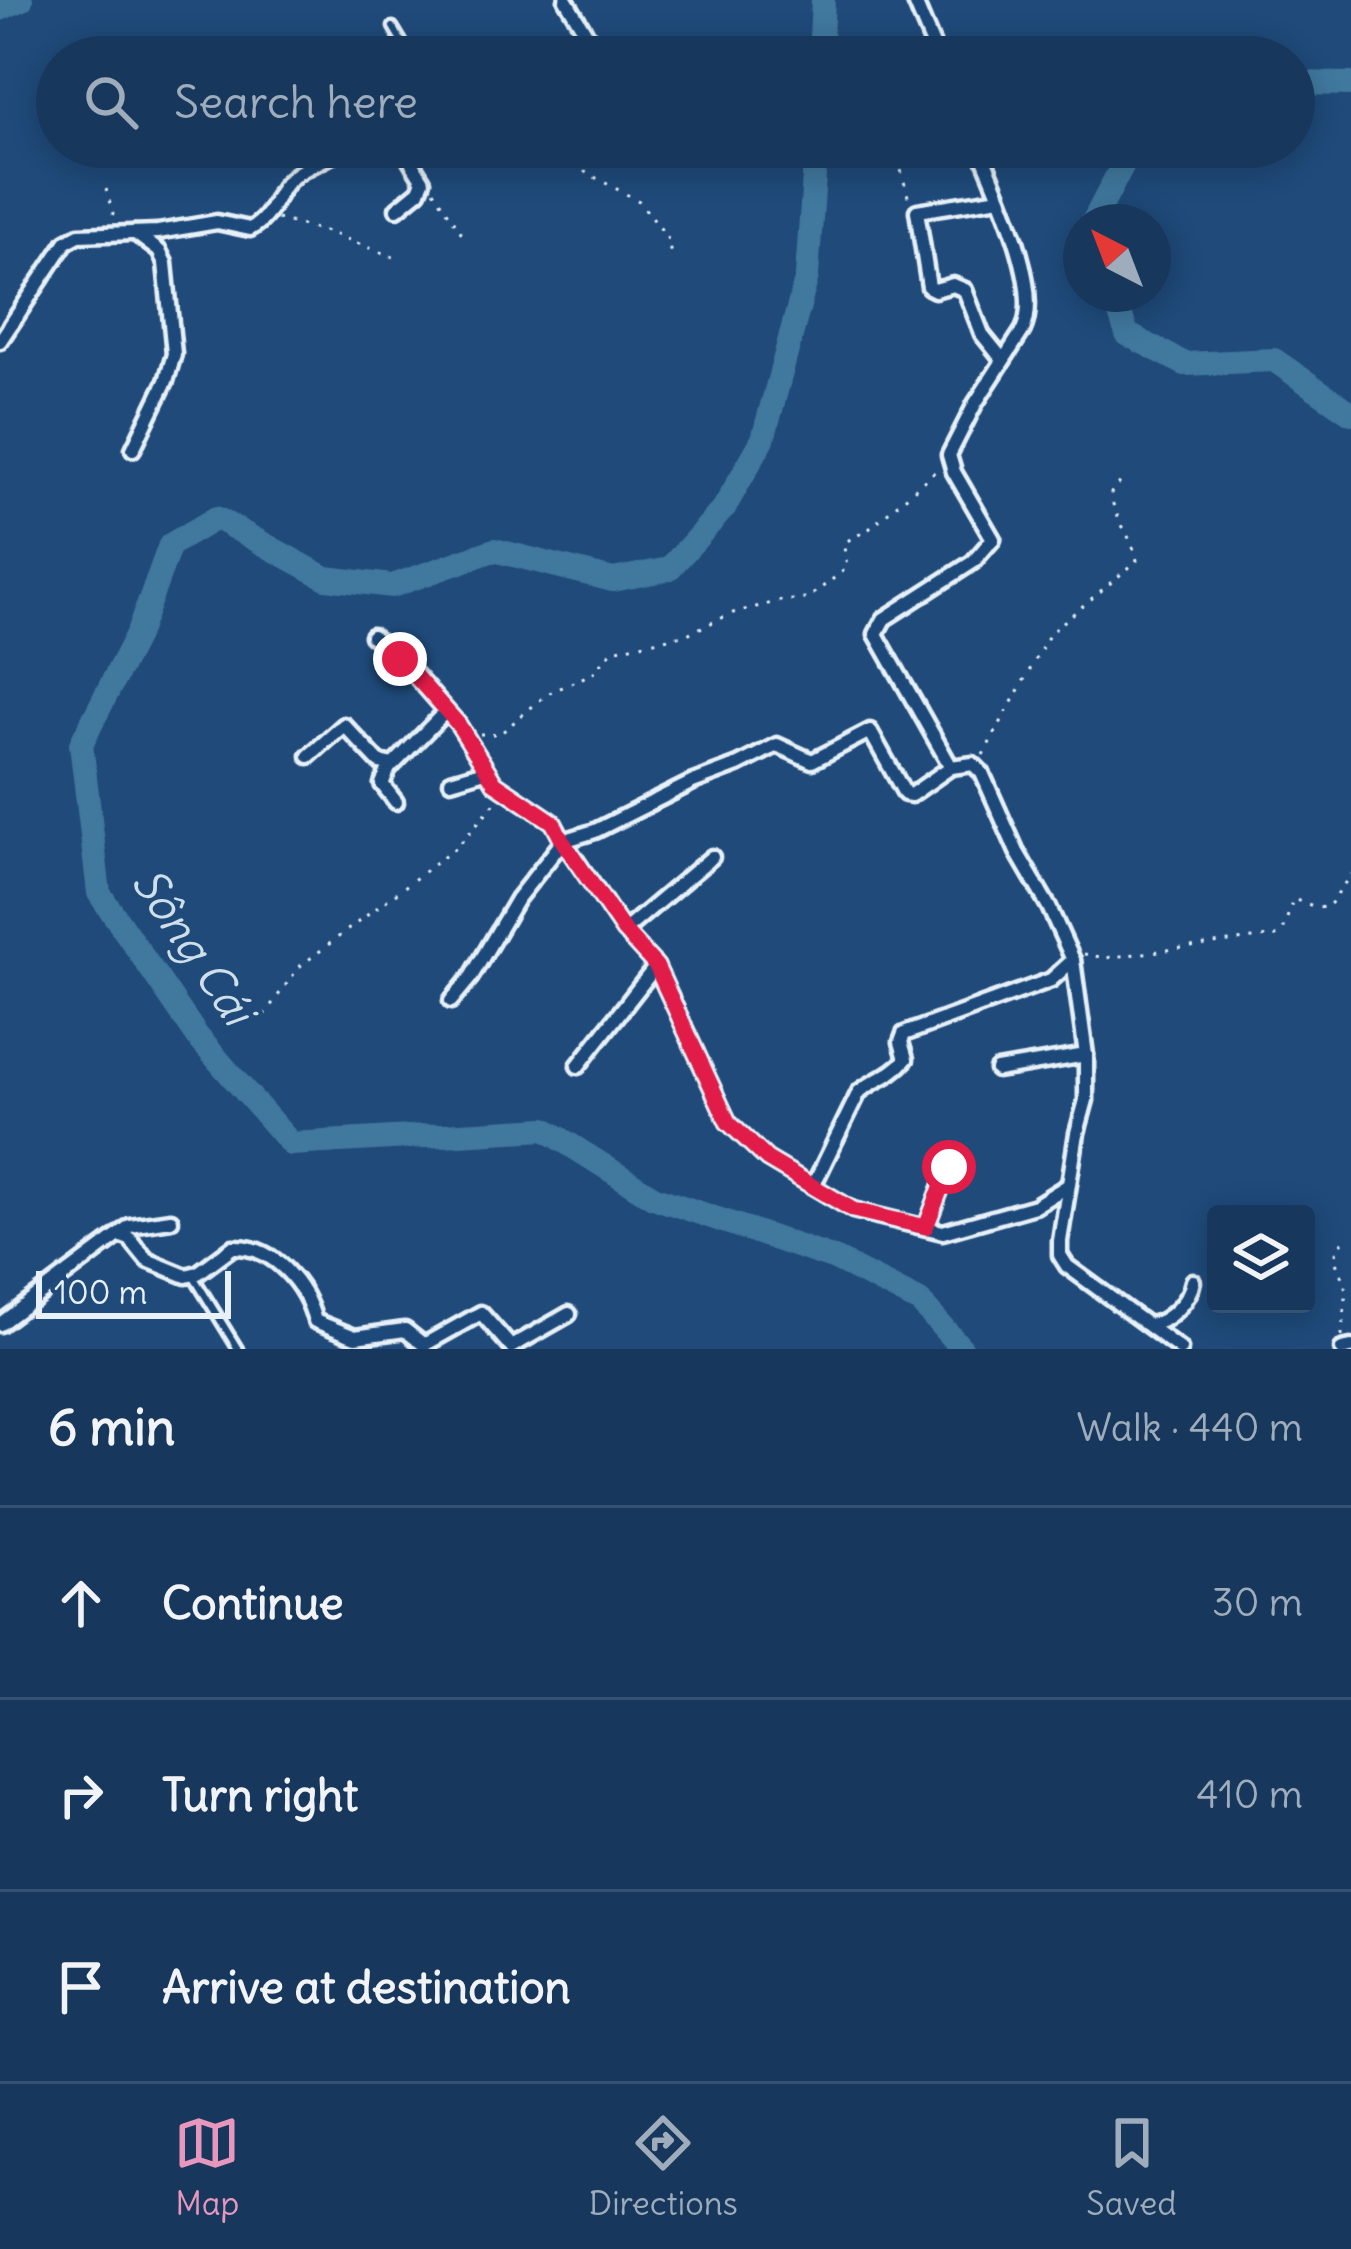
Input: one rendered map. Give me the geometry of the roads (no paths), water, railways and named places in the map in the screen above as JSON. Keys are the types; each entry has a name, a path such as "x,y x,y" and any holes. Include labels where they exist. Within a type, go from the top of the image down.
{"street":[{"path":"566,0 587,36"},
{"path":"914,0 929,36"},
{"path":"0,341 66,242 80,235 135,233 217,221 250,229 265,219 297,173 312,168"},
{"path":"397,209 423,182 415,168"},
{"path":"951,767 876,634 884,619 973,562 993,539 949,460 975,404 1028,319 1028,296 989,168"},
{"path":"1000,198 916,211 929,287 935,290 953,284 965,290 982,334 1003,360"},
{"path":"134,449 174,354 165,263 159,251 135,233"},
{"path":"372,636 400,659 446,711 485,772 504,792 553,822 624,931 656,966 728,1122 767,1159 853,1210 954,1230 1035,1206 1067,1186"},
{"path":"395,802 382,784 390,766 446,711"},
{"path":"309,756 344,725 379,762 390,766"},
{"path":"451,1000 471,977 517,899 563,842 693,782 777,745 812,761 870,730 905,794 911,795 951,767 973,764 982,772 1071,955 1086,1054 1086,1100 1060,1241 1066,1266 1180,1349"},
{"path":"451,781 485,772"},
{"path":"624,931 712,857"},
{"path":"813,1186 859,1092 884,1080 906,1059 901,1042 904,1034 1052,980 1071,955"},
{"path":"578,1066 656,966"},
{"path":"997,1070 1086,1054"},
{"path":"926,1227 949,1167"},
{"path":"0,1324 130,1226 171,1220"},
{"path":"119,1235 130,1239 154,1264 193,1276 224,1250 250,1247 276,1260 310,1300 316,1322 366,1338 408,1331 424,1345 477,1313 486,1316 512,1347 569,1314"},
{"path":"1148,1325 1161,1324 1187,1297 1193,1281"}],"lane":[{"path":"393,26 399,36"},
{"path":"193,1276 238,1349"}],"waterway":[{"name":"Sông Cái","path":"0,9 21,0"},
{"name":"Sông Cái","path":"821,36 823,0"},
{"path":"1315,83 1351,84"},
{"name":"Sông Cái","path":"815,168 807,276 763,439 724,508 669,569 613,580 494,550 392,586 326,578 216,518 170,545 139,630 81,744 99,893 197,1036 291,1144 545,1129 653,1197 835,1259 920,1302 962,1349"},
{"path":"1102,204 1121,168"},
{"path":"1119,312 1127,334 1185,364 1274,360 1351,413"}]}
